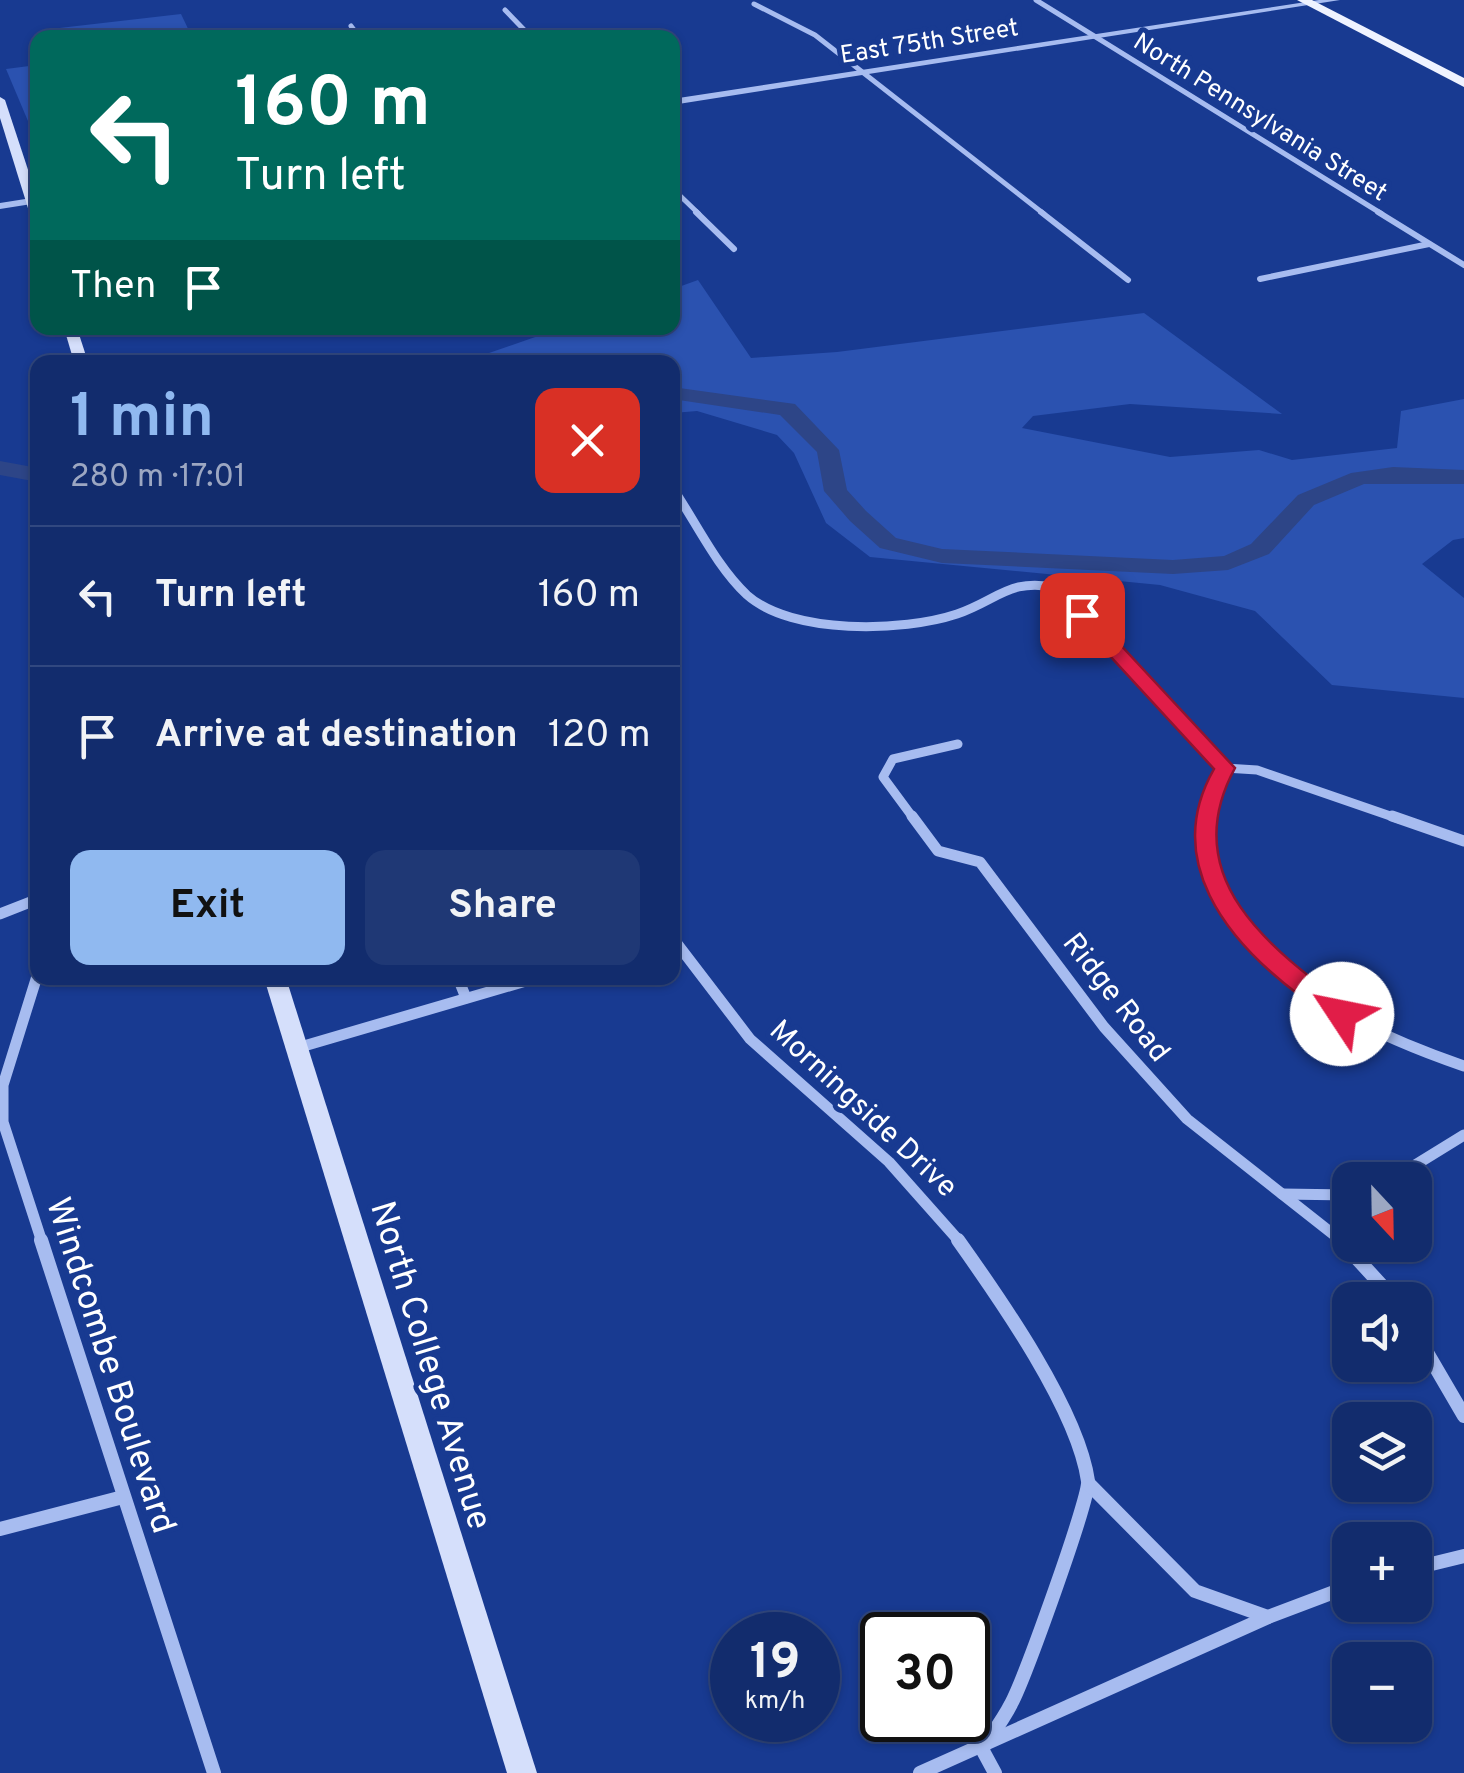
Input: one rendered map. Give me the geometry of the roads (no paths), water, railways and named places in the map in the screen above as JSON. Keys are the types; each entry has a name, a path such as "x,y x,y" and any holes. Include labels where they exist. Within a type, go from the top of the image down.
{"main road":[{"path":"1307,2 1464,83"},
{"path":"0,100 30,188"},
{"name":"North College Avenue","path":"276,985 522,1773"}],"street":[{"name":"North Pennsylvania Street","path":"1036,0 1464,265"},
{"name":"East 75th Street","path":"680,101 1336,0"},
{"path":"754,4 815,35 1128,280"},
{"path":"506,10 525,30"},
{"path":"351,26 354,30"},
{"path":"680,196 734,249"},
{"path":"0,206 30,201"},
{"path":"1260,279 1430,244"},
{"path":"680,498 749,597 778,614 812,621 917,624 956,615 1003,588 1031,580 1058,588 1225,768 1258,770 1464,841"},
{"name":"Ridge Road","path":"958,744 893,759 884,777 939,853 980,862 1160,1092 1215,1144 1332,1234"},
{"path":"1225,768 1206,806 1204,844 1219,893 1248,936 1296,983 1349,1018 1407,1046 1464,1066"},
{"path":"0,914 30,902"},
{"name":"Morningside Drive","path":"680,947 706,987 750,1039 906,1179 971,1254 1049,1381 1089,1484 1195,1591 1268,1616"},
{"name":"Windcombe Boulevard","path":"34,985 4,1081 1,1113 214,1773"},
{"path":"461,985 466,998"},
{"path":"296,1048 512,985"},
{"path":"1421,1162 1464,1136"},
{"path":"1282,1194 1332,1195"},
{"path":"1432,1361 1464,1416"},
{"path":"982,1748 1011,1704 1032,1655 1089,1484"},
{"path":"0,1529 124,1497"},
{"path":"1432,1564 1464,1556"},
{"path":"920,1773 1268,1616 1332,1593"},
{"path":"982,1748 995,1773"}],"waterway":[{"path":"680,394 787,409 828,450 836,491 858,516 888,543 942,556 1173,567 1228,563 1260,549 1306,500 1359,478 1393,474 1464,477"},
{"path":"0,468 30,474"}]}
